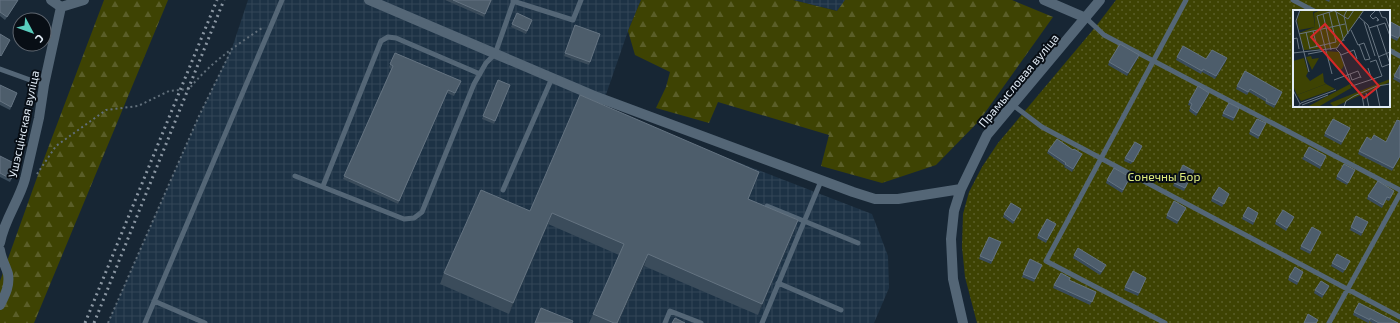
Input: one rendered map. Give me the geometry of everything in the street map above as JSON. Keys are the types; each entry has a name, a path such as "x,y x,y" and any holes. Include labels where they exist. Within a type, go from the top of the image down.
{"street":[{"path":"51,0 61,7 84,0"},
{"path":"368,0 597,97 853,192 875,199 898,200 961,189"},
{"path":"1044,0 1063,4 1086,18"},
{"name":"Прамысловая вуліца","path":"963,323 953,279 951,239 954,211 961,189 987,136 1100,0"},
{"name":"Ушэсцінская вуліца","path":"0,243 5,224 23,188 39,118 44,85 61,7"},
{"path":"0,250 1,261 8,274 6,293 0,305"}],"lane":[{"path":"145,323 282,0"},
{"path":"295,176 404,219 414,218 422,212 474,84 486,63 495,54 514,0 573,20 581,0"},
{"path":"1165,323 1046,262 1186,0"},
{"path":"1293,0 1312,10"},
{"path":"1086,18 1104,35 1400,190"},
{"path":"323,186 381,41 388,37 396,38 480,74"},
{"path":"1390,51 1400,56"},
{"path":"0,69 44,85"},
{"path":"503,190 552,78"},
{"path":"1013,105 1042,127 1400,317"},
{"path":"762,323 821,181"},
{"path":"1329,323 1400,194"},
{"path":"767,206 858,243"},
{"path":"778,283 841,310"},
{"path":"154,301 206,323"},
{"path":"665,323 670,311 701,323"}],"path":[{"path":"39,172 56,146 106,110 138,106 169,91 189,89 201,74 232,48 274,19"},
{"path":"108,323 198,116 232,48"}],"shaded area":[{"path":"248,0 641,0 628,31 601,109 872,214 888,256 889,288 874,323 108,323 199,116 232,48"},
{"path":"793,0 845,0 838,11"}],"green space":[{"path":"104,0 168,0 34,323 0,323 0,281 39,172"},
{"path":"641,0 793,0 837,11 845,0 1012,0 1053,17 979,121 936,165 882,183 821,166 829,135 718,102 709,123 656,108 666,87 670,72 635,55 628,31"},
{"name":"Сонечны Бор","path":"1116,0 1400,0 1400,323 977,323 965,277 962,247 963,214 969,192 982,167 998,143 1097,25"}],"building":[{"path":"0,0 18,0 7,17 0,12"},
{"path":"453,0 491,0 485,14"},
{"path":"517,13 532,20 527,31 512,24"},
{"path":"1390,22 1400,27 1400,35 1398,38 1390,34"},
{"path":"575,25 600,34 590,62 565,53"},
{"path":"0,34 10,40 1,56 0,55"},
{"path":"1120,44 1139,55 1128,73 1109,62"},
{"path":"1183,46 1206,59 1212,50 1227,58 1216,76 1203,69 1202,71 1177,57"},
{"path":"395,53 461,81 455,93 448,90 399,201 344,176 393,66 390,64"},
{"path":"1400,65 1400,79 1394,76"},
{"path":"1245,71 1282,92 1275,105 1266,101 1267,99 1250,89 1248,92 1237,86"},
{"path":"498,80 510,85 495,121 483,116"},
{"path":"0,85 17,93 11,107 0,101"},
{"path":"1198,86 1209,93 1197,113 1190,108 1192,104 1189,102"},
{"path":"580,95 759,172 748,199 798,220 762,304 648,254 617,323 593,314 624,244 552,213 513,303 444,273 481,190 530,211"},
{"path":"1229,103 1239,108 1234,118 1223,113"},
{"path":"1257,119 1266,123 1259,136 1250,131"},
{"path":"1333,119 1350,128 1342,142 1325,133"},
{"path":"1397,120 1400,121 1400,156 1393,168 1359,151 1367,137 1371,140 1374,135 1386,142"},
{"path":"1057,139 1073,150 1074,149 1082,154 1073,169 1048,151"},
{"path":"1135,142 1142,146 1133,162 1125,158"},
{"path":"1309,147 1326,156 1321,166 1304,156"},
{"path":"0,156 18,165 11,179 0,173"},
{"path":"1344,164 1355,170 1348,183 1337,176"},
{"path":"1183,165 1194,171 1185,188 1174,183"},
{"path":"1114,168 1130,177 1123,190 1107,180"},
{"path":"1378,181 1394,191 1390,198 1387,197 1383,205 1368,196"},
{"path":"1219,187 1229,194 1224,204 1212,198"},
{"path":"1174,201 1186,208 1178,221 1167,215"},
{"path":"1011,203 1021,209 1014,221 1004,214"},
{"path":"1248,207 1258,213 1254,222 1243,216"},
{"path":"1283,210 1294,217 1287,228 1276,221"},
{"path":"1356,216 1368,222 1362,233 1351,227"},
{"path":"1047,219 1056,224 1047,240 1038,235"},
{"path":"1312,227 1321,232 1311,251 1301,246"},
{"path":"989,237 1001,242 992,261 980,256"},
{"path":"1078,248 1106,265 1101,272 1074,255"},
{"path":"1337,254 1350,261 1345,270 1332,263"},
{"path":"1030,259 1042,265 1035,279 1023,274"},
{"path":"1295,267 1303,272 1298,282 1289,277"},
{"path":"1133,271 1146,278 1139,293 1125,287"},
{"path":"1061,273 1070,278 1069,280 1096,292 1092,302 1054,285"},
{"path":"1321,281 1329,286 1323,295 1315,290"},
{"path":"1359,303 1398,323 1379,323 1354,312"},
{"path":"541,308 573,321 572,323 535,323"},
{"path":"1308,314 1318,320 1316,323 1304,323"},
{"path":"675,318 685,323 672,323"}],"railway":[{"path":"85,323 217,0"},
{"path":"94,323 224,0"}]}
